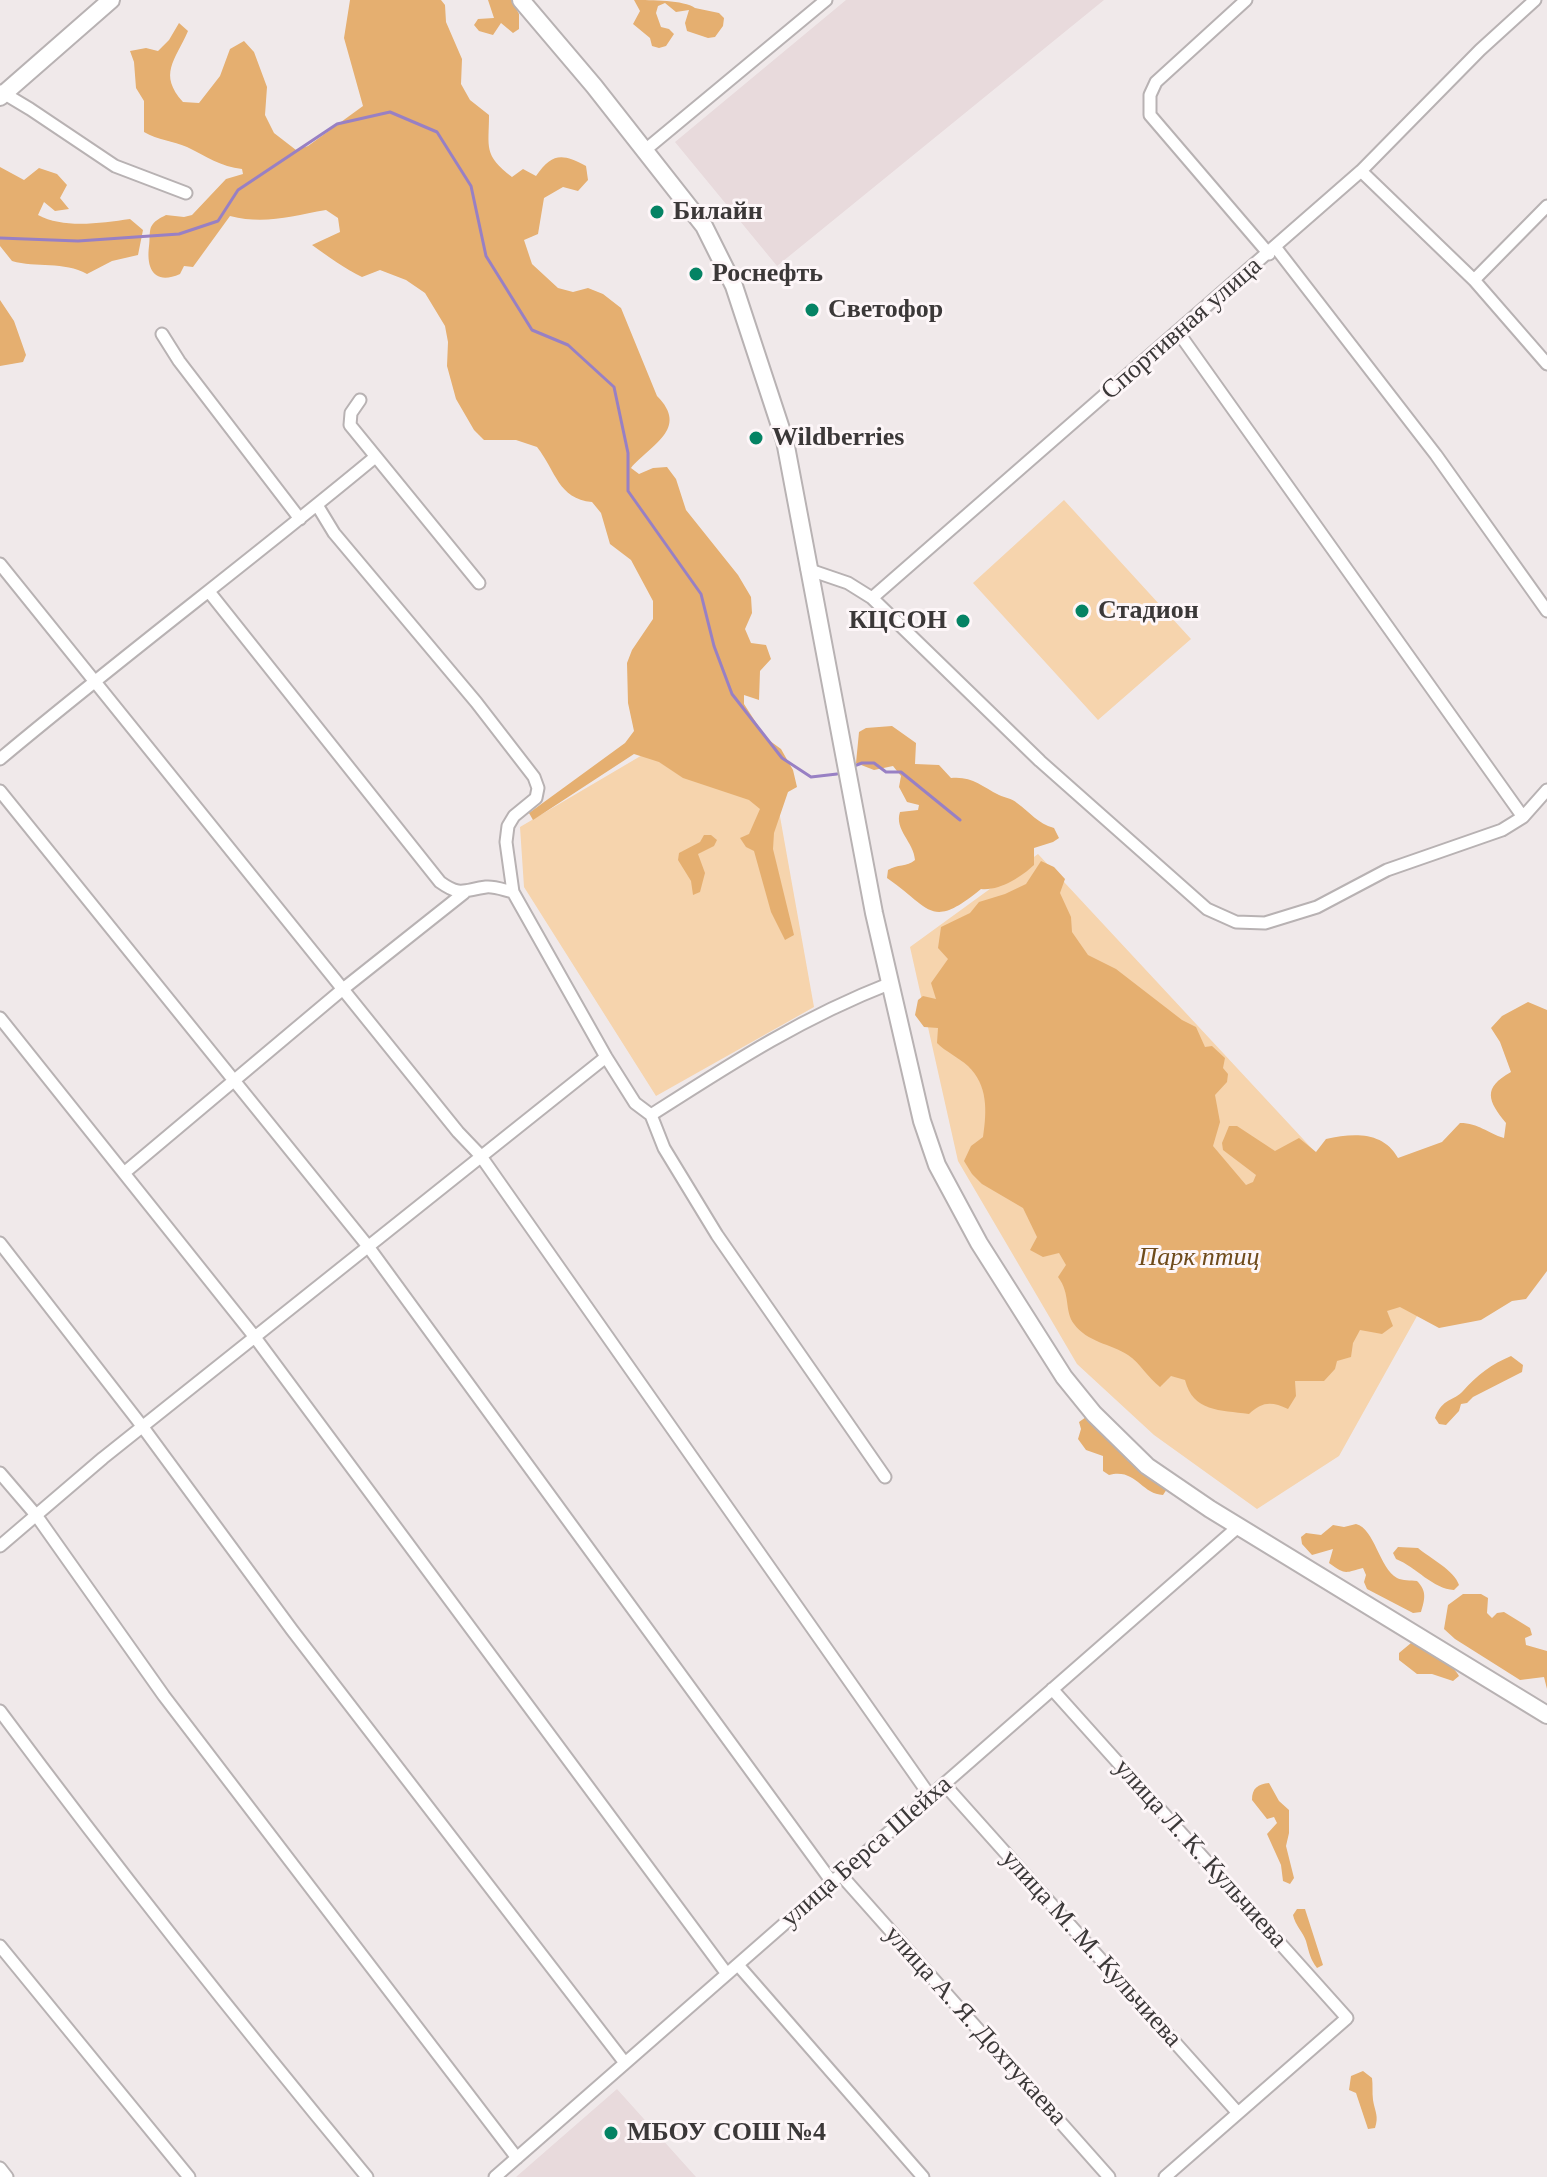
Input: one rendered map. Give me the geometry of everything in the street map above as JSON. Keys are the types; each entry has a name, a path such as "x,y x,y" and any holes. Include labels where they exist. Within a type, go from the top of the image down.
{"main road":[{"path":"1,94 111,0"},
{"path":"521,0 594,86 704,226 734,286 785,441 874,913 922,1121 937,1165 979,1243 1064,1377 1094,1414 1147,1466 1547,1715"}],"street":[{"path":"644,151 826,0"},
{"path":"1246,0 1156,82 1148,106 1150,115 1272,251 1436,455 1547,611"},
{"name":"Спортивная улица","path":"872,598 1361,171 1480,50 1535,0"},
{"path":"1,94 115,166 186,193"},
{"path":"1361,171 1474,280 1547,364"},
{"path":"1474,280 1547,206"},
{"path":"1178,332 1523,817"},
{"path":"162,334 179,361 300,519"},
{"path":"360,400 351,413 350,425 479,583"},
{"path":"0,759 93,681 210,593 374,458"},
{"path":"317,505 334,533 476,702 534,777 538,788 536,798 514,816 508,826 506,842 513,892 606,1057 635,1103 651,1115 664,1148 717,1235 885,1477"},
{"path":"0,564 458,1132 480,1155 930,1796"},
{"path":"807,569 848,583 872,598 1040,761 1195,899 1207,909 1236,922 1265,923 1317,907 1387,870 1502,830 1523,817 1547,790"},
{"path":"210,593 440,882 452,891 464,893"},
{"name":"улица А. Я. Дохтукаева","path":"0,791 367,1245 836,1878 1109,2177"},
{"path":"124,1173 343,989 464,893 490,886 513,892"},
{"path":"651,1115 770,1039 837,1004 891,983"},
{"path":"0,1018 254,1336 727,1974"},
{"path":"0,1546 142,1426 606,1057"},
{"path":"0,1243 625,2063"},
{"path":"0,1473 36,1515 164,1696 517,2158"},
{"name":"улица Берса Шейха","path":"495,2177 1239,1526"},
{"name":"улица Л. К. Кульчиева","path":"1052,1689 1347,2018 1238,2113"},
{"path":"0,1711 92,1835 367,2177"},
{"name":"улица М. М. Кульчиева","path":"944,1784 1238,2113"},
{"path":"0,1946 189,2177"},
{"path":"738,1965 923,2177"},
{"path":"1165,2177 1238,2113"},
{"path":"0,2168 7,2177"}],"shaded area":[{"path":"846,0 1104,0 777,266 675,142"},
{"name":"МБОУ СОШ №4","path":"617,2089 696,2177 516,2177"}],"green space":[{"path":"350,0 441,0 445,5 446,22 462,59 461,84 470,100 489,115 490,150 496,163 512,177 523,169 536,176 547,163 564,157 586,166 588,180 578,191 563,187 544,198 538,234 524,240 532,264 558,288 573,292 588,288 603,294 621,308 657,396 670,418 664,436 631,468 639,474 653,468 667,467 676,479 686,510 738,575 751,597 752,613 745,629 751,643 766,645 771,659 760,671 759,700 744,695 744,704 766,738 781,749 793,770 797,787 788,792 774,833 773,849 794,935 785,940 771,912 754,851 746,847 740,838 749,834 760,809 749,800 683,778 659,762 634,754 533,820 529,813 625,743 634,731 628,703 627,663 653,619 653,601 631,560 610,544 601,513 592,502 572,496 565,490 537,447 516,440 484,440 474,430 456,399 447,366 445,326 425,293 406,280 380,270 362,277 312,245 340,232 338,218 326,210 267,220 230,216 193,267 184,266 180,274 164,278 151,268 148,255 154,223 166,215 192,215 226,179 243,174 242,169 220,164 187,147 144,132 144,101 136,88 130,51 146,48 158,51 179,23 188,31 171,67 171,83 183,102 199,103 220,76 230,49 244,41 254,52 267,87 265,115 274,133 296,150 308,146 363,106 344,38"},
{"path":"488,0 512,0 519,14 519,29 513,33 501,23 493,35 479,31 474,25 478,19 494,18"},
{"path":"634,0 675,2 719,13 724,18 723,26 715,37 708,38 687,31 685,23 689,10 676,12 665,3 658,6 656,13 661,27 674,34 666,46 652,46 650,38 633,24 640,11"},
{"path":"0,167 24,180 39,168 57,174 67,185 60,198 69,209 55,211 44,202 38,215 48,219 83,224 130,219 143,230 138,255 112,261 87,274 69,267 12,261 0,246"},
{"path":"0,300 14,321 26,355 23,362 0,366"},
{"name":"Стадион","path":"1064,500 1191,639 1098,720 973,583"},
{"path":"892,726 916,743 915,764 939,765 951,778 971,780 1012,800 1039,821 1054,828 1059,838 1034,848 1034,865 1010,882 981,889 951,909 940,912 923,906 887,878 888,870 915,860 899,818 900,812 918,810 919,805 907,802 899,787 901,776 893,766 874,770 856,763 859,732 866,728"},
{"path":"644,754 779,811 814,1007 656,1096 524,887 520,827"},
{"path":"704,835 711,835 717,840 714,846 698,854 705,873 700,892 693,895 691,881 678,860 679,853 700,842"},
{"name":"Парк птиц","path":"1038,854 1436,1282 1339,1456 1257,1509 1154,1435 1077,1364 958,1161 910,947"},
{"name":"Парк птиц","path":"1041,861 1054,867 1065,879 1060,893 1071,917 1072,932 1088,955 1116,969 1182,1020 1196,1027 1205,1047 1212,1046 1225,1058 1223,1068 1228,1074 1227,1082 1215,1095 1220,1122 1213,1146 1246,1185 1253,1182 1256,1175 1223,1150 1222,1143 1229,1126 1237,1126 1275,1151 1299,1138 1316,1152 1326,1139 1357,1135 1384,1143 1398,1158 1442,1142 1460,1123 1478,1126 1504,1138 1506,1123 1495,1108 1491,1095 1495,1084 1511,1072 1500,1042 1491,1028 1502,1016 1528,1002 1547,1010 1547,1271 1526,1299 1512,1301 1481,1320 1439,1328 1400,1307 1387,1311 1393,1326 1382,1334 1360,1330 1353,1343 1351,1357 1337,1361 1335,1369 1324,1381 1295,1381 1296,1396 1288,1409 1267,1404 1249,1414 1218,1410 1201,1404 1194,1398 1185,1380 1171,1376 1160,1387 1128,1355 1079,1330 1069,1314 1065,1290 1058,1277 1066,1265 1059,1253 1043,1257 1030,1250 1037,1237 1023,1208 982,1184 964,1161 971,1146 983,1137 983,1090 975,1073 937,1043 938,1028 924,1027 915,1015 918,1000 923,996 936,999 931,983 948,959 938,948 941,927 970,913 979,902 1026,884"},
{"path":"1511,1356 1523,1365 1522,1372 1461,1404 1459,1411 1446,1425 1439,1424 1435,1418 1445,1403 1460,1394 1485,1370"},
{"path":"1089,1415 1128,1461 1141,1468 1145,1475 1161,1482 1167,1489 1163,1495 1155,1494 1126,1475 1109,1475 1103,1471 1103,1456 1086,1450 1078,1439 1081,1429 1079,1422"},
{"path":"1356,1524 1368,1533 1391,1573 1399,1579 1417,1581 1420,1585 1424,1595 1421,1612 1413,1613 1367,1589 1363,1568 1345,1572 1329,1563 1333,1549 1312,1555 1302,1544 1301,1537 1306,1533 1321,1535 1333,1525 1344,1527"},
{"path":"1398,1547 1418,1548 1447,1570 1459,1585 1454,1590 1432,1582 1396,1559 1393,1553"},
{"path":"1463,1594 1481,1594 1488,1598 1487,1613 1492,1618 1504,1612 1530,1628 1532,1635 1525,1638 1526,1645 1547,1651 1547,1689 1544,1677 1520,1680 1444,1629 1448,1605"},
{"path":"1411,1643 1438,1656 1459,1676 1453,1681 1432,1674 1417,1674 1399,1660 1399,1653"},
{"path":"1269,1783 1279,1801 1289,1810 1286,1846 1294,1878 1290,1884 1283,1881 1281,1865 1267,1834 1277,1823 1274,1817 1267,1819 1252,1800 1256,1787"},
{"path":"1297,1909 1305,1909 1323,1965 1317,1968 1294,1919"},
{"path":"1363,2071 1372,2078 1377,2117 1375,2128 1368,2129 1356,2093 1349,2090 1351,2076"}],"waterway":[{"path":"0,238 78,241 179,234 218,221 238,190 337,124 390,112 437,132 471,186 486,256 532,330 568,345 614,387 628,453 628,491 701,594 714,646 732,694 782,758 811,777 837,774"},
{"path":"854,766 874,763 886,772 901,772 960,820"}],"place":[{"name":"Билайн","path":"657,212"},
{"name":"Роснефть","path":"696,274"},
{"name":"Светофор","path":"812,310"},
{"name":"Wildberries","path":"756,438"},
{"name":"Стадион","path":"1082,611"},
{"name":"КЦСОН","path":"963,621"},
{"name":"МБОУ СОШ №4","path":"611,2133"}]}
